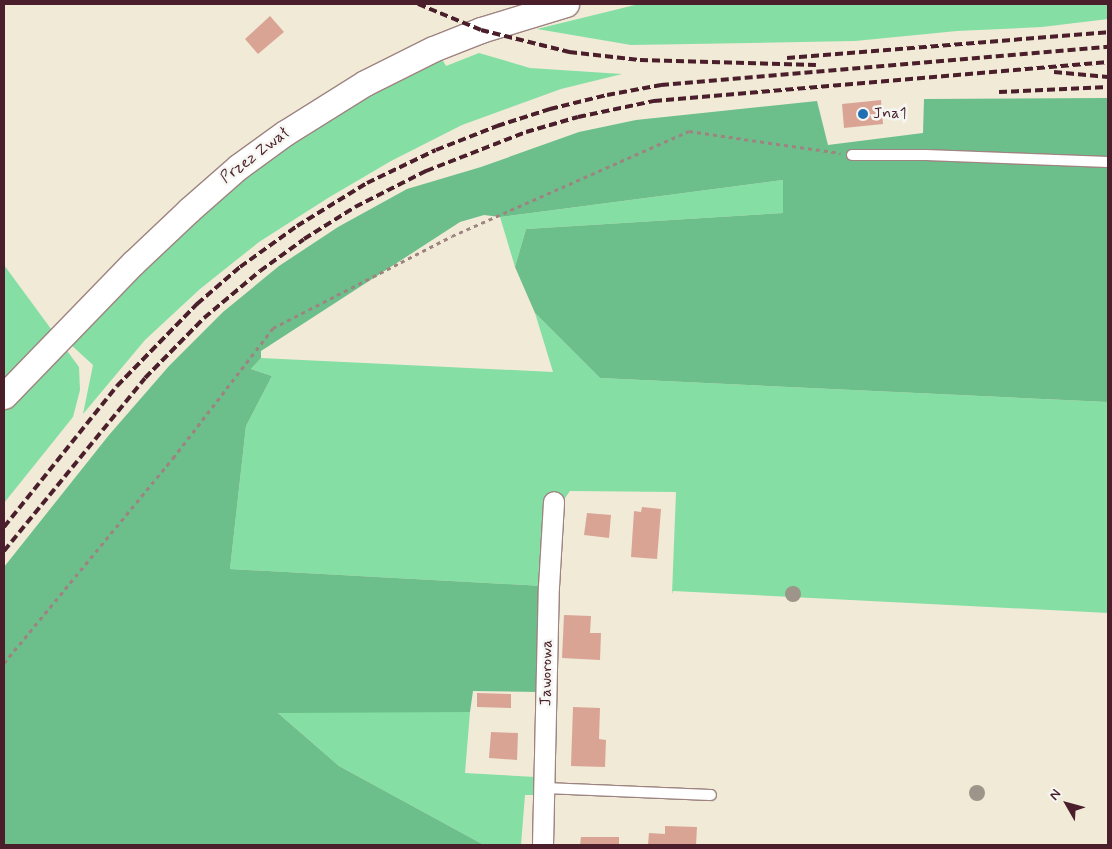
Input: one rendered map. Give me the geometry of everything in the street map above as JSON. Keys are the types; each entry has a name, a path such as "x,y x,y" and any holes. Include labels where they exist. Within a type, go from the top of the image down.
{"street":[{"name":"Przez Zwał","path":"4,396 133,263 189,210 238,167 285,133 365,83 433,49 481,30 566,4"},
{"name":"Jaworowa","path":"542,845 549,587 554,502"}],"lane":[{"path":"852,156 926,155 1108,162"},
{"path":"544,788 711,795"}],"path":[{"path":"4,663 173,458 273,328 452,236 689,131 852,156"}],"green space":[{"path":"639,4 1108,4 1108,19 1042,27 957,31 855,41 631,45 537,29"},
{"path":"479,53 530,68 622,74 561,89 462,125 391,161 328,198 259,242 200,289 145,340 83,414 93,365 69,343 171,243 254,169 330,116 441,57 446,66"},
{"path":"1108,98 1108,402 600,378 535,313 515,267 526,229 783,213 783,180 500,217 484,215 460,222 261,351 261,358 251,369 272,376 246,426 230,569 543,586 539,692 473,691 470,712 278,713 339,766 484,845 4,845 4,567 109,435 169,366 223,312 279,266 338,227 407,189 481,167 579,132 636,120 817,101 828,145 923,133 924,99"},
{"path":"783,180 783,213 526,229 515,267 500,217"},
{"path":"4,265 79,367 80,390 73,417 4,503"},
{"path":"535,313 600,378 1108,402 1108,613 673,591 672,594 676,492 570,491 563,501 543,586 230,569 246,426 272,376 251,369 261,358 553,372"},
{"path":"277,712 470,712 465,773 536,777 538,795 525,795 521,845 484,845 339,766"}],"building":[{"path":"270,16 284,32 258,54 245,39"},
{"name":"Jna1","path":"881,100 883,124 844,128 842,104"},
{"path":"642,507 661,509 657,559 631,557 634,511 641,512"},
{"path":"587,513 611,515 609,538 584,535"},
{"path":"564,615 591,616 590,633 601,633 600,660 562,658"},
{"path":"477,693 511,694 511,708 477,707"},
{"path":"573,707 600,708 599,739 606,740 605,767 571,766"},
{"path":"491,732 518,733 517,760 489,758"},
{"path":"665,826 697,827 696,845 648,845 649,833 665,834"},
{"path":"581,837 619,837 619,845 580,845"}],"railway":[{"path":"418,4 481,30 569,52 640,60 816,65"},
{"path":"787,58 1108,32"},
{"path":"4,527 117,386 197,304 240,267 297,226 367,183 436,150 497,126 550,109 607,95 661,85 1108,47"},
{"path":"4,551 145,378 204,318 260,271 304,239 355,207 426,171 526,132 578,117 654,101 1108,62"},
{"path":"1054,72 1108,77"},
{"path":"999,92 1108,87"}],"place":[{"name":"Jna1","path":"863,114"}]}
